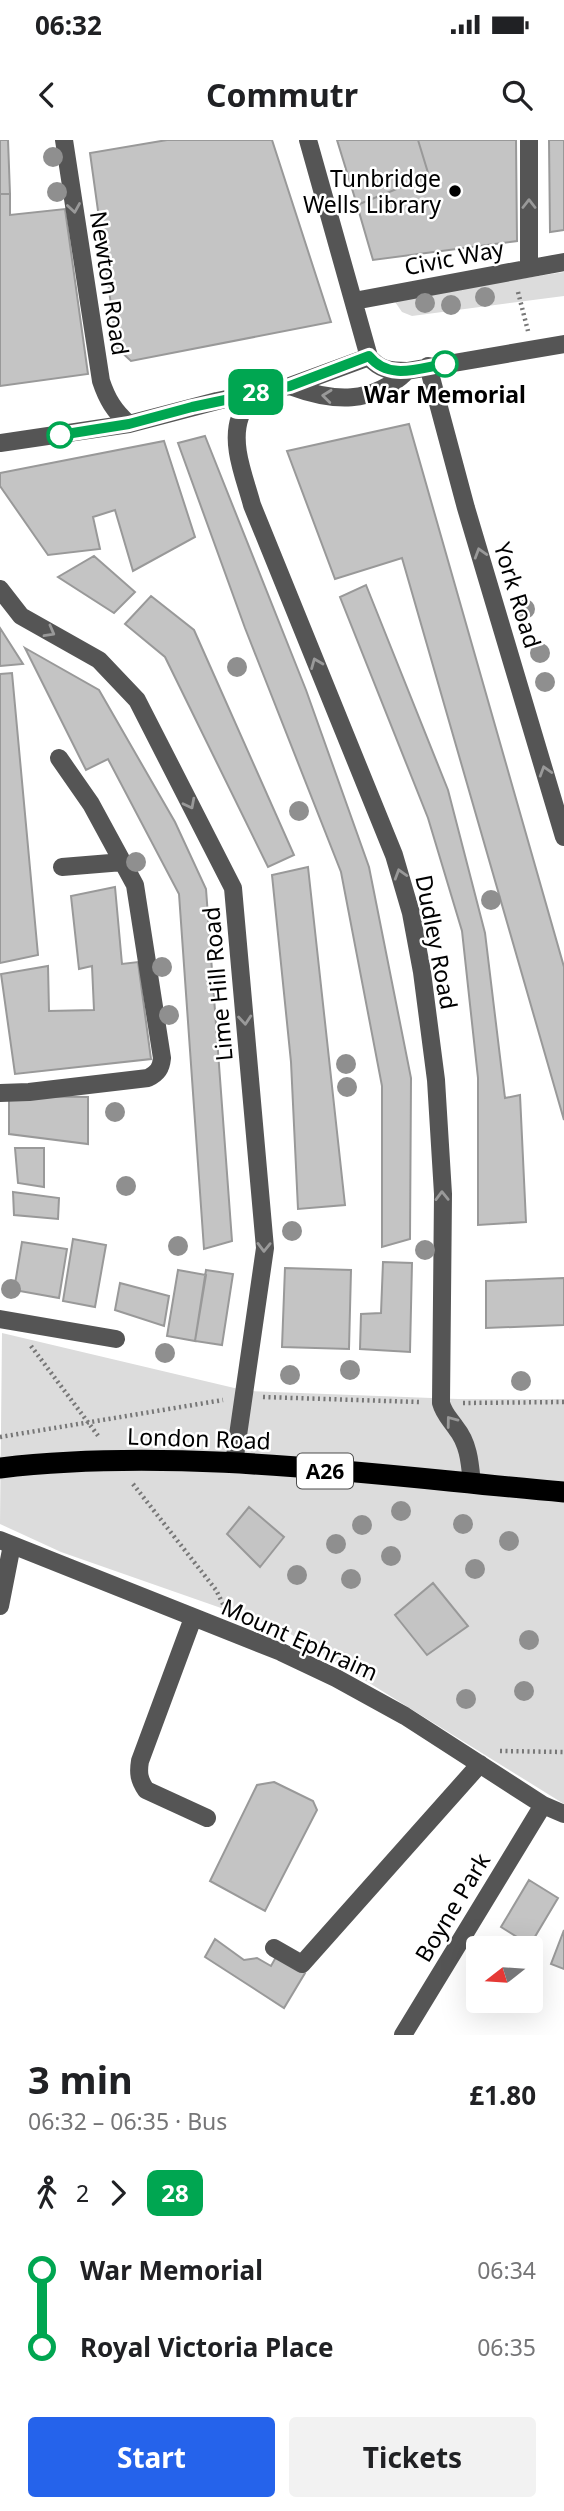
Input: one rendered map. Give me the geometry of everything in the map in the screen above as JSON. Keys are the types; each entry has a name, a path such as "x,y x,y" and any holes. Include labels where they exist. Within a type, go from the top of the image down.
{"highway":[{"name":"London Road","path":"0,1468 85,1462 234,1462 564,1492"}],"street":[{"name":"Newton Road","path":"64,140 101,381 116,413 129,424"},
{"path":"308,140 369,356 376,365 384,370 407,371 564,344"},
{"path":"521,269 529,140"},
{"name":"Civic Way","path":"354,301 564,261"},
{"path":"0,443 129,424 290,386 369,356"},
{"name":"York Road","path":"428,366 466,509 564,837"},
{"path":"290,386 327,398 351,397 374,394 395,383 407,371"},
{"name":"Dudley Road","path":"254,393 240,415 237,430 237,448 249,493 394,855 411,913 422,972 436,1080 443,1194 441,1403"},
{"name":"Lime Hill Road","path":"0,589 21,616 99,660 137,700 233,888 265,1248 234,1462"},
{"path":"0,1093 148,1078 161,1068 162,1058 135,885 92,804 59,758"},
{"path":"62,867 123,862"},
{"path":"0,1319 116,1339"},
{"path":"441,1403 443,1411 457,1429 466,1447 472,1484"},
{"path":"0,1606 6,1542"},
{"name":"Mount Ephraim","path":"6,1542 281,1652 336,1678 384,1703 542,1805 564,1814"},
{"path":"193,1618 140,1761 139,1772 140,1782 146,1790 207,1818"},
{"path":"275,1948 302,1964 480,1764"},
{"name":"Boyne Park","path":"403,2035 542,1805"}],"path":[{"path":"521,269 532,349"},
{"path":"0,1437 245,1396 441,1403 564,1402"},
{"path":"497,1751 564,1752"}],"shaded area":[{"path":"564,272 564,296 412,316 402,312 393,299"},
{"path":"2,1333 247,1391 458,1399 564,1399 564,1804 284,1630 61,1552 0,1524"}],"building":[{"path":"0,140 8,140 10,194 0,194"},
{"path":"167,140 272,140 331,322 131,361 117,348 90,153"},
{"path":"337,140 418,140 429,176 357,205"},
{"name":"Tunbridge Wells Library","path":"418,140 516,140 517,241 373,260 357,205 429,176"},
{"path":"549,140 564,140 564,230 550,232"},
{"path":"0,194 10,194 10,215 65,209 88,374 0,386"},
{"path":"409,424 564,967 564,1120 402,558 335,579 287,451"},
{"path":"205,436 306,690 369,867 411,1078 410,1239 382,1247 382,1086 341,872 245,628 178,443"},
{"path":"164,441 195,537 133,571 115,510 93,517 100,549 48,555 0,486 0,473"},
{"path":"94,556 135,592 114,613 58,577"},
{"path":"366,585 448,790 485,933 505,1098 520,1095 526,1222 478,1225 478,1078 462,931 428,818 340,597"},
{"path":"151,596 194,630 294,855 268,867 165,657 125,624"},
{"path":"0,628 23,664 0,666"},
{"path":"25,648 99,690 175,822 206,889 232,1241 204,1249 179,894 108,759 86,770"},
{"path":"12,673 38,955 0,963 0,674"},
{"path":"308,867 345,1205 298,1209 291,1062 272,875"},
{"path":"115,887 122,964 138,962 151,1059 15,1074 1,974 48,966 49,1011 94,1010 92,966 79,969 71,896"},
{"path":"9,1096 88,1097 88,1144 9,1134"},
{"path":"15,1148 44,1148 44,1187 18,1183"},
{"path":"13,1192 59,1198 58,1219 14,1215"},
{"path":"73,1239 106,1245 95,1307 63,1301"},
{"path":"22,1242 67,1249 59,1298 14,1290"},
{"path":"383,1262 412,1263 410,1352 360,1349 361,1314 381,1313"},
{"path":"285,1268 351,1270 349,1349 282,1347"},
{"path":"178,1270 206,1275 195,1341 167,1336"},
{"path":"206,1270 233,1274 222,1345 195,1341"},
{"path":"564,1278 564,1325 486,1328 486,1281"},
{"path":"120,1283 169,1296 164,1326 115,1310"},
{"path":"249,1507 284,1537 260,1567 227,1534"},
{"path":"433,1583 468,1626 427,1655 395,1615"},
{"path":"274,1782 313,1801 317,1810 265,1911 210,1881 257,1785"},
{"path":"529,1880 558,1898 535,1936 516,1936 501,1927"},
{"path":"564,1930 564,1969 551,1964"},
{"path":"215,1939 244,1960 257,1958 271,1966 276,1957 305,1973 284,2008 205,1957"}],"bus line":[{"name":"28","path":"60,435 129,424 169,412 290,386 369,356 384,370 393,371 445,364"}],"place":[{"name":"Tunbridge Wells Library","path":"455,191"},
{"name":"War Memorial","path":"445,364"}]}
